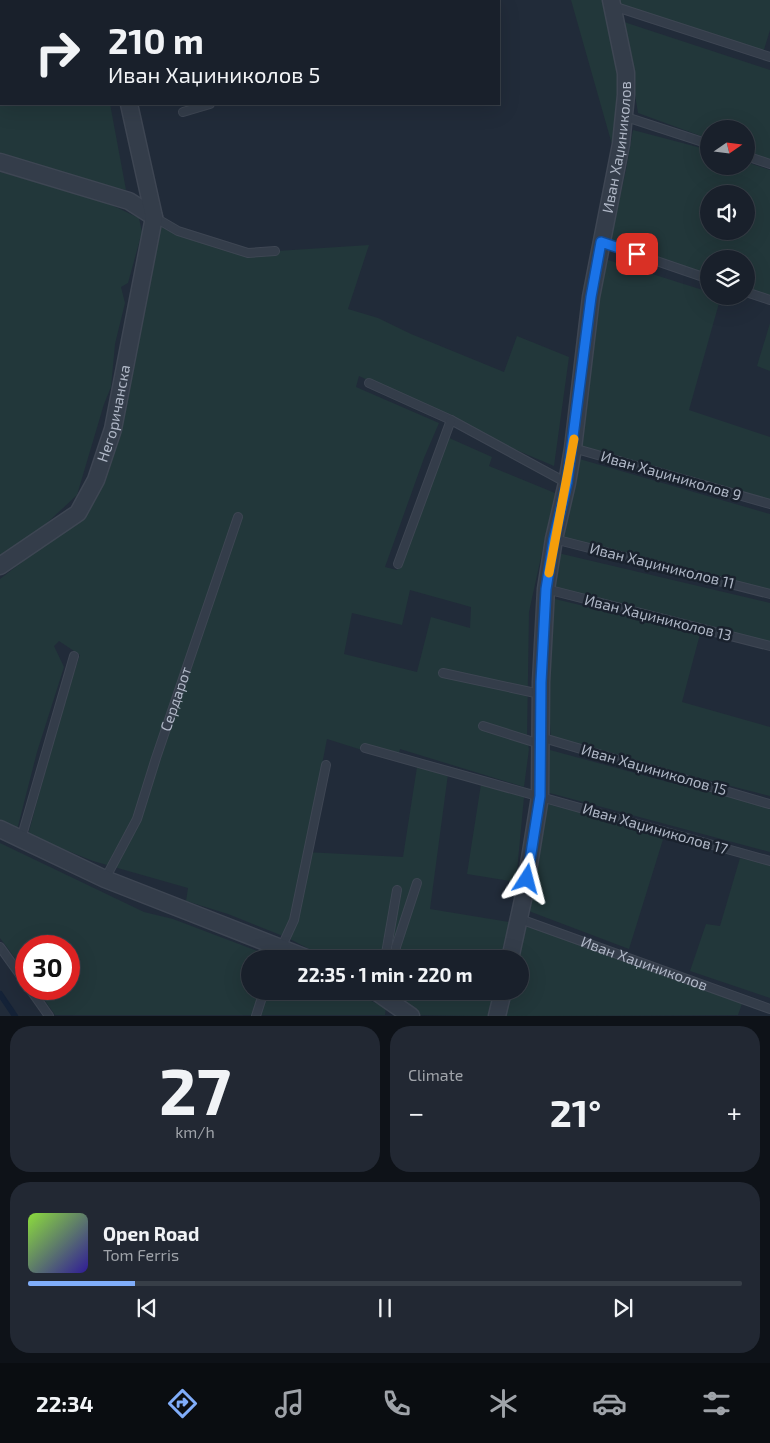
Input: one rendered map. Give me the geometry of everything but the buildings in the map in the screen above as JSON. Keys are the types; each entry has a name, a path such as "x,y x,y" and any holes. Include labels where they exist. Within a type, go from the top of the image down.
{"street":[{"name":"Иван Хаџиниколов","path":"512,950 520,918 540,796 540,694 546,589 554,539 573,448 591,297 622,144 626,73 611,3"},
{"name":"Негоричанска","path":"0,566 78,513 96,480 113,429 154,217 129,105"},
{"path":"0,162 129,201 154,217"},
{"path":"0,829 105,879 272,950"},
{"path":"497,1016 500,1000"}],"lane":[{"path":"611,3 770,57"},
{"path":"183,112 207,105"},
{"path":"623,116 700,141"},
{"path":"755,159 770,164"},
{"path":"154,217 178,231 248,253 276,251"},
{"path":"601,242 700,276"},
{"path":"755,295 770,300"},
{"path":"369,383 451,420 567,483"},
{"path":"398,564 451,420"},
{"name":"Иван Хаџиниколов 9","path":"573,448 770,504"},
{"name":"Сердарот","path":"105,879 137,819 238,517"},
{"name":"Иван Хаџиниколов 11","path":"554,539 770,594"},
{"name":"Иван Хаџиниколов 13","path":"546,589 770,646"},
{"path":"21,839 74,656"},
{"path":"443,672 540,694"},
{"name":"Иван Хаџиниколов 15","path":"483,726 769,804"},
{"name":"Иван Хаџиниколов 17","path":"365,748 770,861"},
{"path":"280,950 294,920 326,765"},
{"path":"396,950 417,883"},
{"path":"387,950 397,890"},
{"name":"Иван Хаџиниколов","path":"520,918 770,1009"},
{"path":"0,947 15,968"},
{"path":"38,1000 50,1016"},
{"path":"256,1016 261,1000"}],"green space":[{"path":"571,0 611,0 626,73 613,148"},
{"path":"614,0 770,0 770,30 763,53 615,5"},
{"path":"618,20 770,70 770,160 755,155 755,120 700,120 700,136 638,113 631,71"},
{"path":"0,105 110,105 126,190 0,158"},
{"path":"633,130 700,148 700,175 755,175 755,165 770,170 770,296 755,292 755,250 700,250 700,275 609,246"},
{"path":"0,172 99,199 139,218 142,232 128,283 121,287 125,303 115,344 111,387 104,404 77,495 33,536 0,560"},
{"path":"154,217 178,231 248,253 369,245 348,309 378,318 411,334 504,372 517,336 569,357 554,466 493,440 359,376 356,387 439,423 424,458 385,567 397,570 447,437 492,457 489,466 555,493 529,612 527,739 529,749 524,787 400,749 397,761 327,739 305,852 403,857 417,767 448,774 430,909 509,922 503,950 311,950 288,938 228,914 186,901 188,888 93,861 28,835 64,702 80,655 59,641 54,646 64,667 37,752 17,830 0,821 0,579 79,518 100,489 139,340 142,316 160,232","holes":["410,590 471,607 470,628 431,617 417,672 344,654 352,613 402,625"]},
{"path":"605,259 700,289 700,305 718,305 689,410 770,437 770,502 589,452 578,444"},
{"path":"770,323 770,371 757,366"},
{"path":"576,458 770,514 770,590 579,548 562,536"},
{"path":"558,553 770,603 770,643 553,587"},
{"path":"551,598 700,634 682,702 770,727 770,796 551,740 548,691"},
{"path":"550,750 770,807 770,852 546,792"},
{"path":"481,784 524,797 516,882 467,874"},
{"path":"543,803 665,833 629,949 526,910"},
{"path":"0,843 144,912 173,919 254,950 241,950 241,1000 370,1000 386,1008 385,1015 55,1015 45,1000 80,1000 80,935 15,935 15,958 0,938"},
{"path":"740,858 770,865 770,998 690,971 706,924 720,926"},
{"path":"524,921 743,1001 738,1015 503,1016 506,1000 529,1000 529,950 518,950"},
{"path":"396,1000 492,1000 488,1016 414,1015 397,1003"}],"waterway":[{"path":"0,994 15,1016"}],"slow traffic":[{"path":"549,573 574,439"}],"route":[{"path":"527,879 540,796 541,682 546,589 554,539 573,448 591,297 601,242 637,254"}]}
